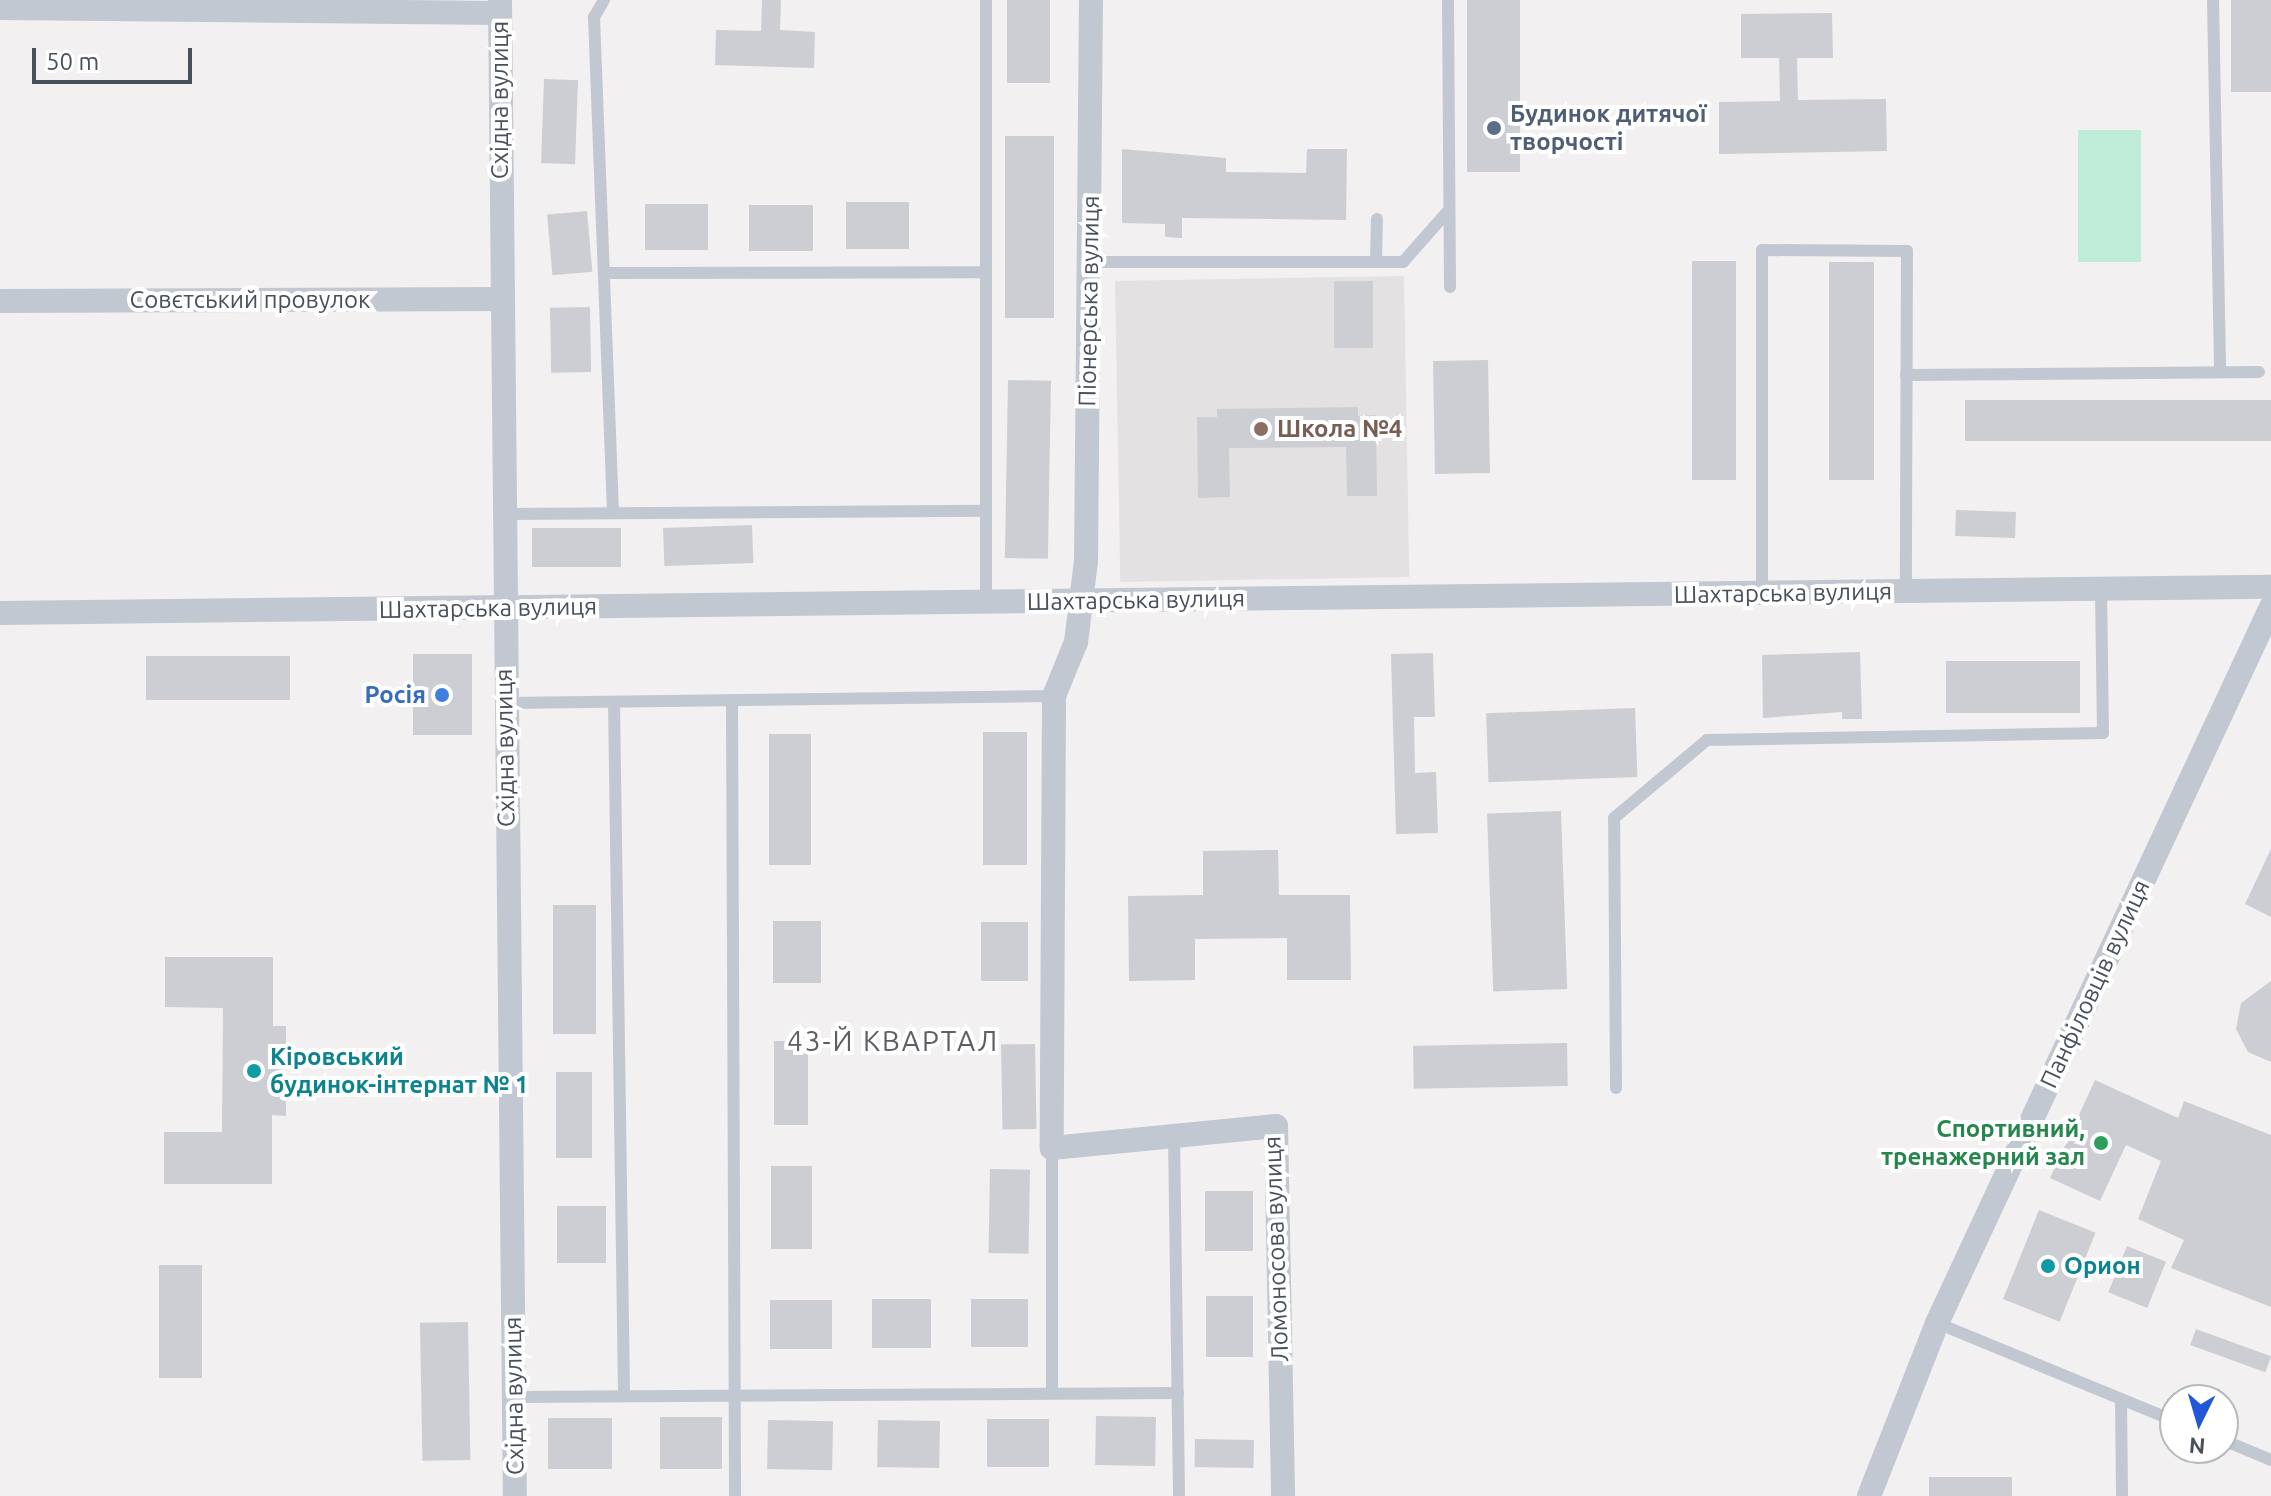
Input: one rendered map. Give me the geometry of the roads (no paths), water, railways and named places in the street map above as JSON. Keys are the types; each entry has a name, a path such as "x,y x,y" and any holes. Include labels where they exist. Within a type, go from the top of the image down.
{"street":[{"name":"Піонерська вулиця","path":"1054,696 1076,642 1081,601 1091,0"},
{"path":"0,8 500,6"},
{"name":"Східна вулиця","path":"500,6 503,608 515,1496"},
{"name":"Совєтський провулок","path":"0,301 500,299"},
{"name":"Шахтарська вулиця","path":"0,613 2271,587"},
{"name":"Панфіловців вулиця","path":"1869,1496 1937,1323 2271,607"},
{"path":"1052,1148 1054,696"},
{"name":"Ломоносова вулиця","path":"1052,1148 1276,1126 1283,1496"}],"lane":[{"path":"604,0 594,17 613,513"},
{"path":"986,0 986,602"},
{"path":"1448,0 1450,287"},
{"path":"2213,0 2220,372"},
{"path":"1089,262 1403,262 1449,210"},
{"path":"1376,262 1377,219"},
{"path":"1762,593 1762,250 1907,251 1906,591"},
{"path":"604,273 986,272"},
{"path":"1906,375 2259,372"},
{"path":"503,514 986,511"},
{"path":"1616,1088 1614,818 1707,740 2103,733 2101,589"},
{"path":"505,703 1054,696"},
{"path":"732,700 735,1496"},
{"path":"614,702 624,1396"},
{"path":"1174,1136 1179,1496"},
{"path":"1052,1148 1052,1393"},
{"path":"1937,1323 2159,1414"},
{"path":"514,1397 1178,1393"},
{"path":"2121,1399 2122,1496"},
{"path":"2239,1447 2271,1460"}],"place":[{"name":"Будинок дитячої творчості","path":"1494,128"},
{"name":"Школа №4","path":"1261,429"},
{"name":"Росія","path":"442,695"},
{"name":"Кіровський будинок-інтернат № 1","path":"254,1071"},
{"name":"Спортивний, тренажерний зал","path":"2101,1143"},
{"name":"Орион","path":"2048,1266"}],"district":[{"name":"43-Й КВАРТАЛ","path":"893,1041"}]}
